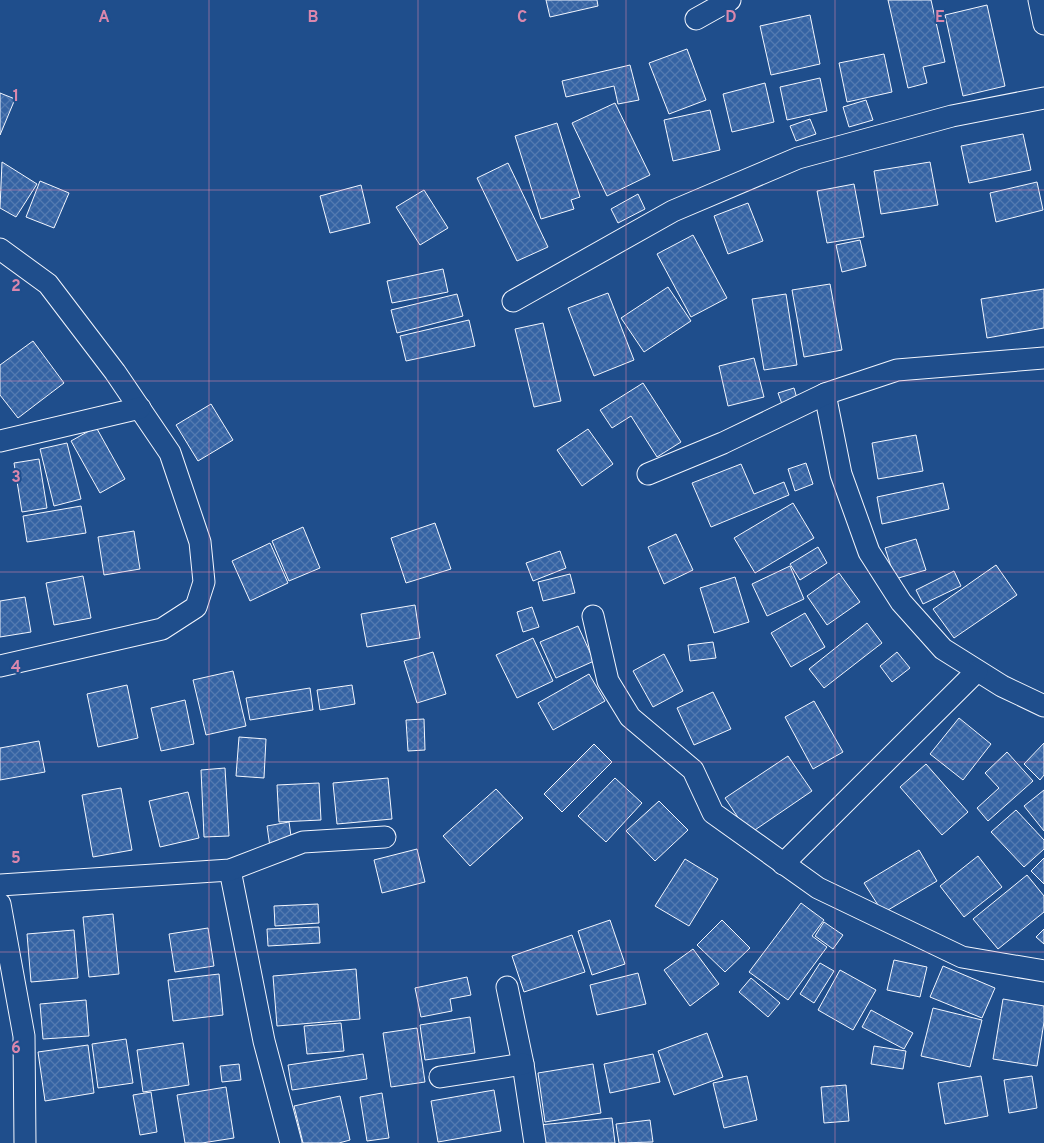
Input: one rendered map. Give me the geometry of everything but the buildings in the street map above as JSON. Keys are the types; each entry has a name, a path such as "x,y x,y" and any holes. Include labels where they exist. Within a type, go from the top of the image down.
{"street":[{"path":"696,19 730,0"},
{"path":"1039,0 1044,24"},
{"path":"512,301 672,210 798,158 952,116 1044,98"},
{"path":"0,249 48,284 115,372 170,453 200,542 204,582 196,607 162,629 0,666"},
{"path":"648,474 723,443 825,394 898,370 1044,358"},
{"path":"825,394 842,474 869,552 901,602 943,649 1002,686 1044,706"},
{"path":"0,441 140,408"},
{"path":"593,616 608,681 630,717 693,770 713,813 818,888 962,957 1044,971"},
{"path":"783,864 977,671"},
{"path":"0,885 230,870 303,842 385,836"},
{"path":"230,870 264,1041 291,1143"},
{"path":"0,904 24,1036 25,1143"},
{"path":"507,987 523,1064 535,1143"},
{"path":"440,1077 523,1064"}]}
